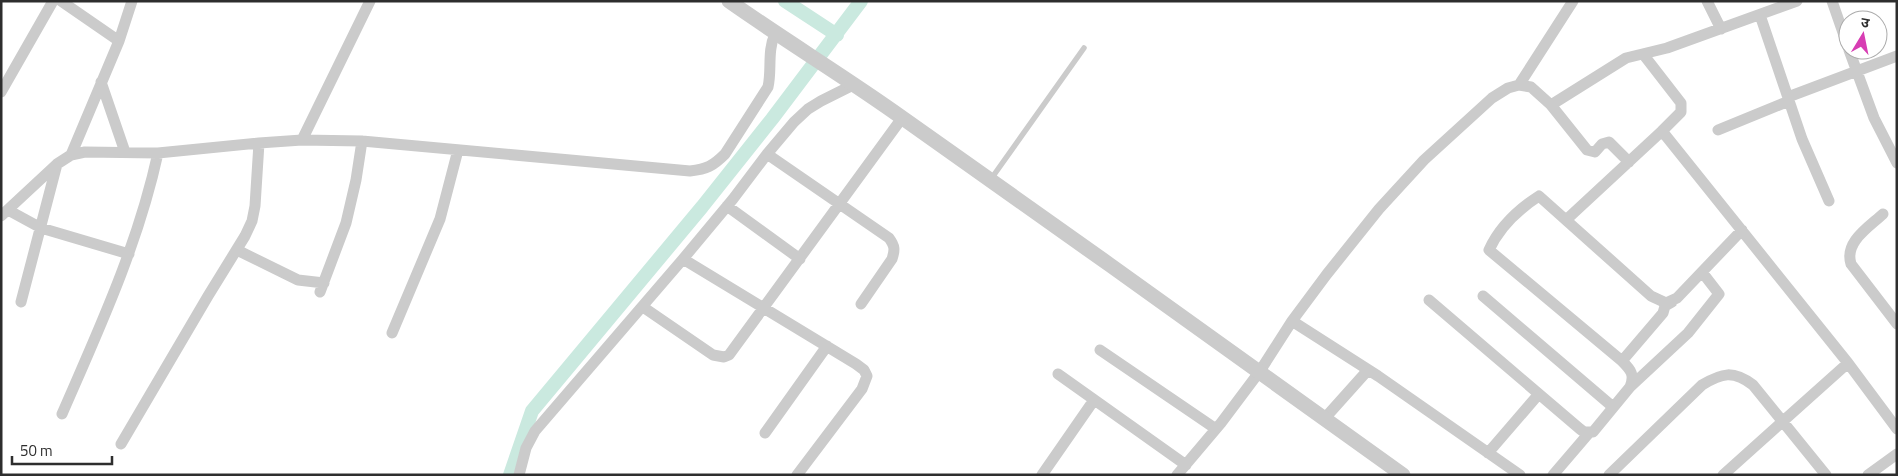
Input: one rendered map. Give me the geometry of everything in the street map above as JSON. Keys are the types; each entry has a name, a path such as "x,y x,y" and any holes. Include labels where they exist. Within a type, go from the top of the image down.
{"street":[{"path":"1,92 53,1"},
{"path":"62,1 119,41"},
{"path":"72,155 119,41 132,1"},
{"path":"302,140 370,1"},
{"path":"729,1 775,34 902,118 1260,371 1403,475"},
{"path":"1519,85 1572,1"},
{"path":"1707,1 1721,29"},
{"path":"1551,104 1626,58 1668,48 1797,1"},
{"path":"1832,1 1838,19"},
{"path":"1760,15 1812,164 1829,201"},
{"path":"129,254 41,228 5,213 57,164 72,155 85,152 158,153 258,142 302,140 362,141 690,171 707,169 725,154 768,87 771,42 775,34"},
{"path":"1566,220 1680,112 1681,103 1642,54"},
{"path":"1718,130 1788,99 1897,56"},
{"path":"1852,60 1874,118 1897,163"},
{"path":"101,82 125,152"},
{"path":"519,475 526,448 535,431 643,307 727,206 767,154 794,122 808,109 849,82"},
{"path":"1177,475 1216,429 1260,371 1292,321 1379,209 1424,160 1492,98 1508,88 1519,85 1531,87 1551,104 1586,150 1595,152 1602,144 1609,142 1629,162"},
{"path":"643,307 713,355 719,357 729,355 734,351 902,118"},
{"path":"1662,131 1848,363 1897,429"},
{"path":"237,250 298,280 322,288 352,203 362,141"},
{"path":"121,444 237,250 252,221 257,189 258,142"},
{"path":"392,333 440,219 458,150"},
{"path":"62,414 114,295 150,190 158,153"},
{"path":"767,154 889,238 894,245 895,251 892,259 861,304"},
{"path":"21,302 57,164"},
{"path":"1630,387 1633,374 1622,362 1489,250 1495,236 1528,203 1539,196 1651,296 1666,303 1672,302"},
{"path":"727,206 800,259"},
{"path":"1883,214 1854,241 1848,256 1851,264 1897,324"},
{"path":"1622,362 1662,313 1665,306 1672,302 1742,230"},
{"path":"683,259 864,370 867,376 866,383 797,475"},
{"path":"1553,475 1589,433 1596,429 1630,387 1688,333 1719,294 1702,272"},
{"path":"1483,296 1613,408"},
{"path":"1429,300 1538,395 1580,429 1589,433"},
{"path":"1292,321 1368,370 1520,475"},
{"path":"766,433 827,346"},
{"path":"1100,350 1216,429"},
{"path":"1724,475 1848,363"},
{"path":"1325,418 1368,370"},
{"path":"1058,374 1186,465"},
{"path":"1608,475 1702,386 1716,377 1736,375 1753,385 1826,475"},
{"path":"1488,453 1538,395"},
{"path":"1042,475 1094,400"},
{"path":"1868,475 1897,454"}],"lane":[{"path":"990,181 1084,48"}],"waterway":[{"path":"785,1 837,35"},
{"path":"510,475 532,411 702,207 772,119 861,1"}]}
